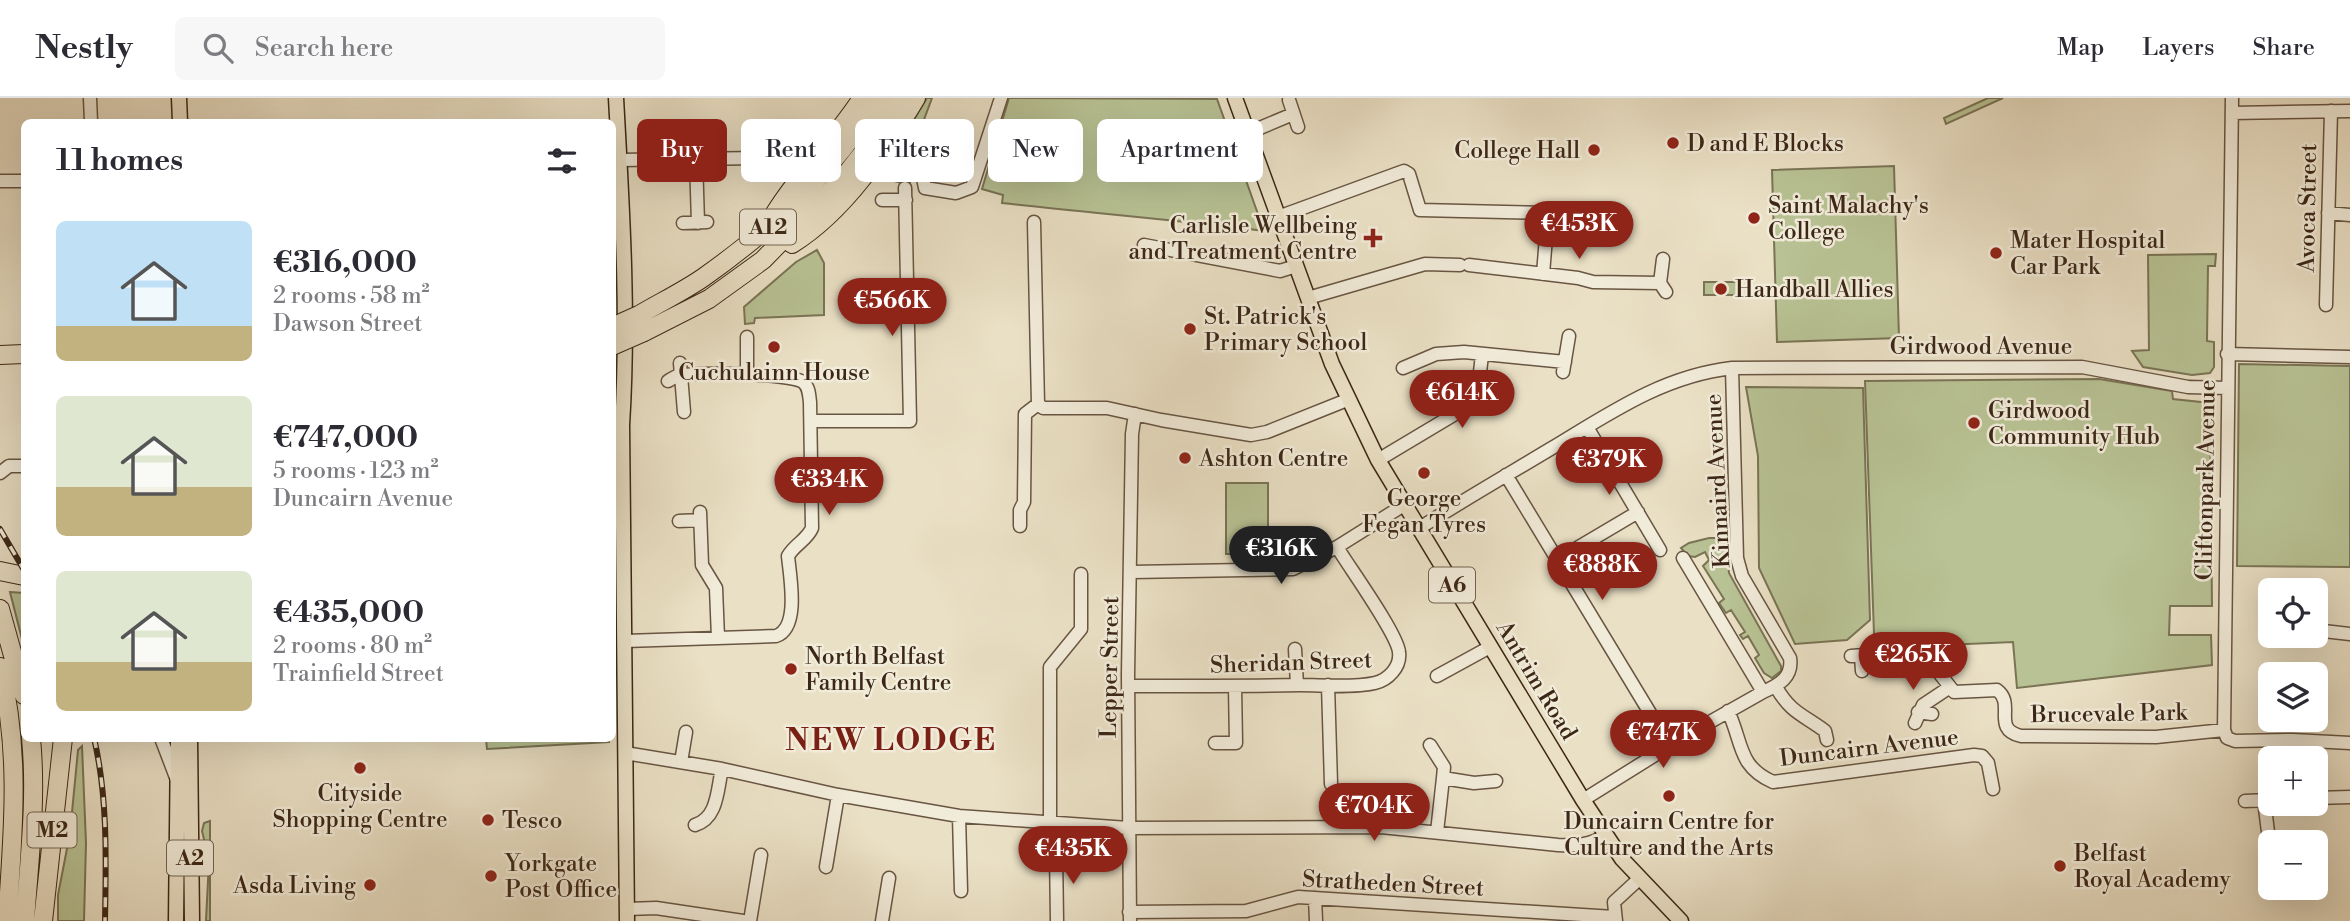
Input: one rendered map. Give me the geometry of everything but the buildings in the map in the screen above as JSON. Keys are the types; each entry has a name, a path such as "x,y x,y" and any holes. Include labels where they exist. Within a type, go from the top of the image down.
{"highway":[{"path":"764,231 789,191 833,140 862,98"},
{"name":"A12","path":"616,343 788,211 830,166 878,98"},
{"name":"A12","path":"616,326 641,323 709,299 763,260 843,177 899,98"},
{"path":"763,260 796,241 847,195 887,144 916,98"},
{"path":"0,355 21,354"},
{"path":"0,571 21,575"},
{"path":"3,617 21,684"},
{"path":"0,667 13,730 15,813 7,921"},
{"path":"25,921 33,812 31,742"},
{"name":"M2","path":"43,921 63,742"}],"main road":[{"path":"179,98 180,119"},
{"path":"616,98 620,160 618,295 626,369 622,425 619,601 625,641 627,915"},
{"name":"Antrim Road","path":"1235,98 1243,119"},
{"name":"Antrim Road","path":"1263,175 1348,400 1378,460 1418,530 1606,835 1639,879 1681,921"},
{"name":"A2","path":"176,921 178,742"},
{"name":"A2","path":"190,742 191,921"}],"street":[{"path":"90,98 91,119"},
{"path":"974,181 1001,98"},
{"name":"Cliftonpark Avenue","path":"2224,730 2232,98"},
{"path":"1289,100 1298,127"},
{"path":"2232,113 2290,104 2331,111 2350,111"},
{"name":"Avoca Street","path":"2326,305 2331,111"},
{"path":"1263,127 1293,114"},
{"path":"620,160 637,160"},
{"path":"1278,217 1405,171 1409,174 1420,210 1548,213 1543,274"},
{"path":"0,181 21,181"},
{"path":"683,223 703,222 699,182"},
{"path":"924,182 925,188 956,193 972,187 974,182"},
{"path":"811,421 910,421 905,194 882,200"},
{"path":"2328,213 2350,215"},
{"path":"1034,222 1038,404"},
{"path":"1144,245 1280,271 1296,266"},
{"path":"1308,298 1424,264 1464,265 1593,282 1663,287 1663,259"},
{"path":"1403,368 1436,354 1464,352 1564,367 1569,336"},
{"path":"747,337 747,374"},
{"path":"2227,354 2350,357"},
{"path":"1378,460 1470,405 1478,389 1482,355"},
{"name":"Girdwood Avenue","path":"1418,530 1506,475 1661,385 1695,374 1732,368 2082,367 2188,387 2227,388"},
{"name":"Kinnaird Avenue","path":"1732,368 1738,558 1742,576 1790,658 1791,667 1787,678 1776,687"},
{"path":"681,370 684,412"},
{"path":"625,641 775,636 784,633 789,625 791,603 788,556 809,536 812,528 808,387 802,381 791,377 681,370 668,382"},
{"path":"1038,404 1043,408 1107,408 1199,427 1258,435 1348,400"},
{"path":"1020,526 1020,510 1024,502 1025,414 1038,404"},
{"name":"Lepper Street","path":"1129,916 1128,685 1132,572 1132,434 1135,414"},
{"path":"1587,427 1660,550"},
{"path":"0,473 9,466 21,466"},
{"path":"1506,475 1670,746"},
{"path":"1132,572 1293,569 1337,547 1404,505"},
{"path":"1558,560 1638,512"},
{"path":"679,521 700,516 702,565 716,588 718,638"},
{"name":"Sheridan Street","path":"1128,685 1328,685 1375,683 1385,678 1397,668 1399,653 1392,635 1337,547"},
{"path":"1683,558 1763,691"},
{"path":"1050,824 1050,667 1081,629 1081,574"},
{"path":"2328,632 2350,634"},
{"path":"1437,676 1490,647"},
{"path":"1295,649 1297,685"},
{"path":"1862,671 1856,655 1922,651 1950,687 1923,705 1916,718 1932,714"},
{"path":"1328,685 1331,783"},
{"path":"1215,743 1236,743 1235,687"},
{"path":"1583,800 1763,691 1776,687 1784,702 1793,711 1825,731 1827,740"},
{"name":"Brucevale Park","path":"1950,687 1954,692 1997,690 2005,698 2005,726 2013,734 2021,736 2156,737 2224,730"},
{"name":"Duncairn Avenue","path":"1728,712 1745,760 1762,777 1773,782 1973,755 1982,756 1988,763 1993,789"},
{"path":"2224,730 2227,738 2235,741 2306,740 2350,743"},
{"path":"681,762 686,732"},
{"path":"163,742 178,783"},
{"path":"1430,745 1444,767 1437,832"},
{"path":"625,753 722,769 838,795 959,816 1050,824 1128,828 1328,825 1381,827 1579,846 1597,841 1606,835"},
{"path":"695,825 705,822 712,813 722,769"},
{"path":"1443,778 1474,783 1496,781"},
{"path":"826,867 838,795"},
{"path":"2328,798 2350,797"},
{"path":"2245,801 2258,800"},
{"path":"959,816 961,891"},
{"path":"1056,852 1057,921"},
{"path":"750,921 761,855"},
{"path":"882,921 889,878"},
{"path":"1615,919 1614,902 1639,879"},
{"path":"1315,898 1316,921"},
{"name":"Stratheden Street","path":"1129,916 1224,916 1286,899 1315,898 1615,919"},
{"path":"627,915 656,908 683,917 743,921"}],"green space":[{"path":"927,98 932,98 924,119 914,119"},
{"path":"1009,98 1217,99 1224,119 1097,119 1097,182 1247,182 1264,231 1002,203 1003,195 982,189 988,169 988,182 1083,182 1083,119 1003,119"},
{"path":"1988,98 2003,98 1946,124 1944,118"},
{"path":"1894,166 1899,338 1777,342 1772,170"},
{"path":"817,250 824,263 824,315 755,318 754,323 745,324 744,307 796,262"},
{"path":"2216,254 2215,266 2208,266 2207,341 2214,342 2214,367 2210,373 2192,375 2143,367 2132,351 2149,350 2148,255"},
{"name":"Handball Allies","path":"1704,282 1738,282 1738,295 1704,295"},
{"path":"2239,364 2350,366 2350,567 2237,566"},
{"path":"2099,379 2172,391 2173,399 2210,403 2212,606 2170,606 2169,635 2211,635 2212,665 2017,688 2013,642 1876,648 1865,381"},
{"path":"1746,387 1863,388 1870,620 1847,640 1795,644 1759,568 1758,456"},
{"path":"1226,483 1268,483 1268,554 1226,554"},
{"path":"1709,538 1723,538 1726,543 1729,573 1781,666 1781,671 1772,678 1764,673 1755,658 1759,655 1748,636 1743,639 1740,635 1745,632 1731,610 1726,613 1719,603 1724,599 1703,566 1709,560 1705,552 1695,557 1688,556 1681,548"},
{"path":"10,592 21,593 21,635"},
{"path":"486,742 609,742 487,749"},
{"path":"82,746 86,843 84,921 58,921 58,895 70,833 78,750"},
{"path":"210,821 210,921 206,921 209,860 202,831 204,823"}],"railway":[{"path":"0,529 21,565"},
{"path":"95,742 104,806 105,921"}],"place":[{"name":"D and E Blocks","path":"1673,143"},
{"name":"College Hall","path":"1594,150"},
{"name":"Saint Malachy's College","path":"1754,218"},
{"name":"Carlisle Wellbeing and Treatment Centre","path":"1373,238"},
{"name":"Mater Hospital Car Park","path":"1996,253"},
{"name":"Handball Allies","path":"1721,289"},
{"name":"St. Patrick's Primary School","path":"1190,329"},
{"name":"Cuchulainn House","path":"774,347"},
{"name":"Girdwood Community Hub","path":"1974,423"},
{"name":"Ashton Centre","path":"1185,458"},
{"name":"George Fegan Tyres","path":"1424,473"},
{"name":"North Belfast Family Centre","path":"791,669"},
{"name":"Cityside Shopping Centre","path":"360,768"},
{"name":"Duncairn Centre for Culture and the Arts","path":"1669,796"},
{"name":"Tesco","path":"488,820"},
{"name":"Belfast Royal Academy","path":"2060,866"},
{"name":"Yorkgate Post Office","path":"491,876"},
{"name":"Asda Living","path":"370,885"}],"district":[{"name":"NEW LODGE","path":"891,740"}]}
